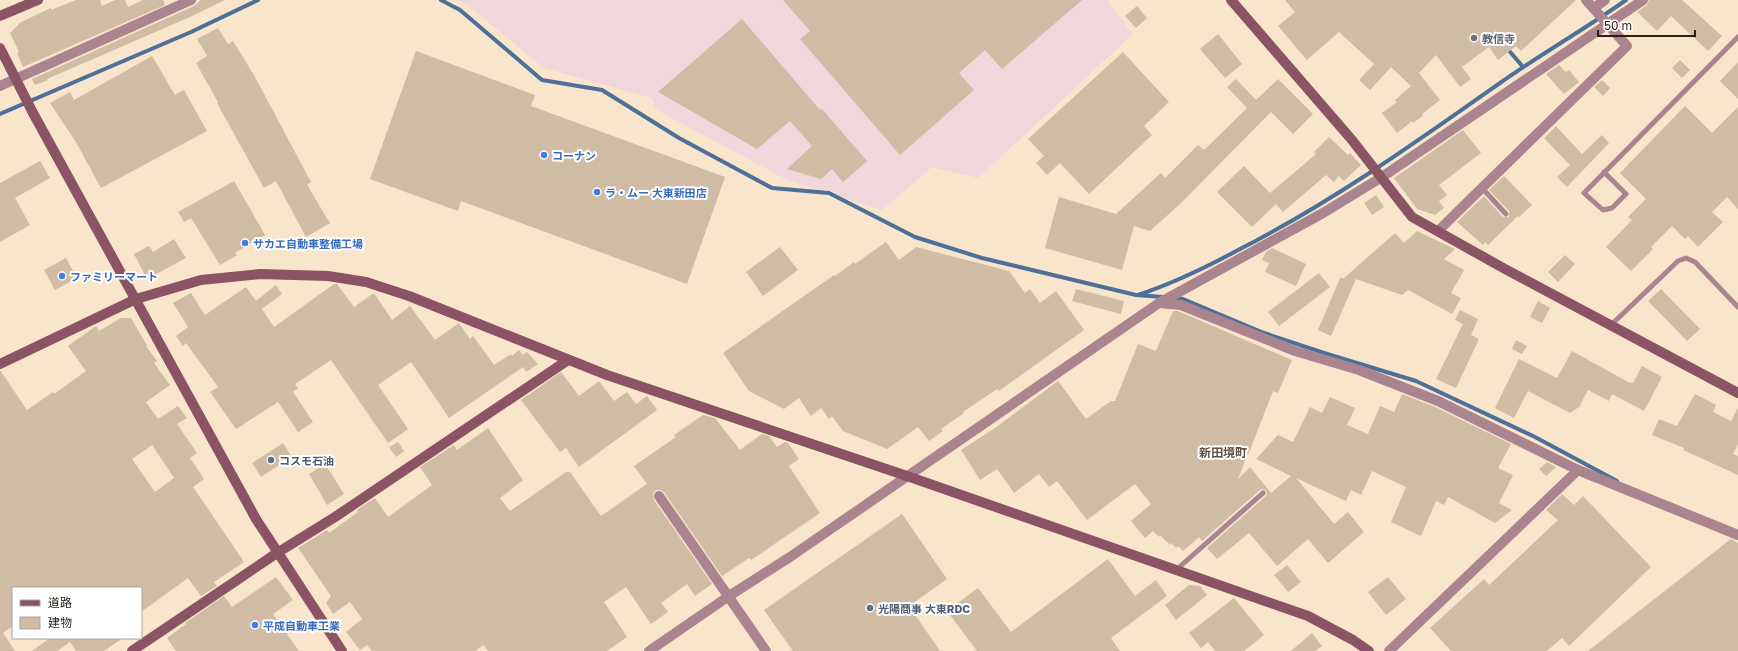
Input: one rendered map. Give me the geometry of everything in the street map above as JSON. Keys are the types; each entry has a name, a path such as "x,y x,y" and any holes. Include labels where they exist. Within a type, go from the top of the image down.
{"street":[{"path":"0,16 38,0"},
{"path":"0,86 191,0"},
{"path":"1231,0 1352,140 1412,217 1738,393"},
{"path":"1438,231 1627,46 1586,0"},
{"path":"1594,8 1605,0"},
{"path":"649,651 729,596 790,557 1159,303 1323,213 1382,177 1643,0"},
{"path":"0,48 31,109 256,519 342,651"},
{"path":"0,364 136,299 201,280 260,274 328,276 366,282 409,296 615,378 907,476 1308,616 1353,640 1369,651"},
{"path":"1159,303 1181,305 1295,351 1359,370 1438,401 1578,470 1738,535"},
{"path":"132,651 277,553 335,518 568,360"},
{"path":"1390,651 1578,470"},
{"path":"659,496 766,651"}],"lane":[{"path":"1604,172 1626,194 1612,208 1603,210 1584,193 1604,172 1738,37"},
{"path":"1482,188 1506,214"},
{"path":"1611,325 1678,260 1686,258 1695,262 1738,307"},
{"path":"1176,570 1263,493"}],"shaded area":[{"path":"458,0 1108,0 1107,1 1133,34 978,178 932,167 882,210 789,181 655,109 652,98 544,68 469,6"}],"building":[{"path":"76,0 100,0 102,6 115,0 125,0 128,7 143,0 163,0 165,5 23,67 17,53 19,52 10,33 21,22 51,8 51,10"},
{"path":"201,0 225,0 190,17 47,79 48,80 35,85 32,79 194,6"},
{"path":"783,0 1082,0 1002,69 985,50 959,73 974,90 900,155 800,39 810,31"},
{"path":"1285,0 1576,0 1521,51 1516,46 1498,60 1489,47 1462,67 1471,79 1460,87 1436,55 1419,73 1440,100 1422,114 1423,116 1413,123 1412,121 1397,133 1382,113 1397,102 1395,100 1411,86 1391,67 1370,90 1359,80 1374,64 1339,32 1307,60 1278,26 1295,12"},
{"path":"1649,0 1682,0 1722,36 1708,51 1671,16 1657,31 1637,12 1647,5"},
{"path":"1137,6 1147,18 1136,28 1125,16"},
{"path":"742,19 820,110 822,109 867,161 843,182 832,169 821,179 787,169 812,146 790,121 757,149 658,92"},
{"path":"218,28 228,44 233,41 255,77 311,182 307,185 330,223 306,237 276,181 264,188 196,63 207,56 197,39"},
{"path":"1218,34 1242,64 1225,78 1200,49"},
{"path":"416,51 535,95 531,106 725,177 687,284 461,201 458,211 370,179"},
{"path":"1123,52 1169,102 1144,126 1152,135 1089,194 1060,163 1047,175 1036,163 1044,156 1028,139"},
{"path":"152,56 175,95 184,90 207,131 101,188 77,144 50,103 70,92 74,100"},
{"path":"1680,60 1690,70 1682,78 1672,68"},
{"path":"1738,62 1738,99 1720,81"},
{"path":"1559,65 1566,72 1569,70 1579,82 1564,94 1546,74"},
{"path":"1236,79 1256,100 1278,79 1313,114 1293,134 1271,112 1180,204 1150,231 1134,226 1122,270 1045,248 1059,197 1116,214 1161,173 1165,178 1198,145 1204,150 1247,108 1227,87"},
{"path":"1602,80 1610,88 1603,96 1594,87"},
{"path":"1685,106 1712,133 1738,107 1738,209 1727,197 1712,212 1723,222 1698,247 1688,236 1685,239 1672,226 1651,247 1653,249 1631,271 1606,247 1632,220 1628,217 1646,199 1620,173"},
{"path":"1556,126 1582,154 1602,135 1609,143 1567,187 1557,177 1570,165 1544,138"},
{"path":"1463,130 1481,153 1439,185 1447,195 1439,201 1444,208 1435,215 1417,209 1394,178"},
{"path":"1329,137 1348,155 1350,153 1361,165 1344,181 1339,176 1334,182 1326,175 1283,212 1276,204 1252,227 1217,192 1244,166 1270,193 1316,154 1314,152"},
{"path":"40,161 50,178 15,198 30,225 0,242 0,183"},
{"path":"1504,176 1532,205 1519,217 1518,216 1488,245 1485,242 1483,245 1457,222 1484,196 1503,217 1509,217 1509,211 1489,190"},
{"path":"234,181 265,235 235,253 237,255 220,265 191,218 184,222 178,212"},
{"path":"1376,195 1384,207 1372,215 1364,203"},
{"path":"1417,231 1455,249 1444,259 1464,270 1451,293 1461,298 1452,314 1408,290 1402,295 1356,279 1331,336 1318,330 1340,278 1344,278 1395,233 1404,243"},
{"path":"174,239 186,258 147,279 134,254 149,246 153,252"},
{"path":"886,242 899,260 916,247 1009,271 1025,293 1030,289 1040,303 1056,291 1084,330 999,391 997,389 963,412 964,413 941,429 943,431 929,441 918,427 887,449 843,431 832,416 829,419 821,408 811,416 799,398 784,409 749,391 723,353 834,275 835,276 854,262 855,264"},
{"path":"780,247 798,270 763,296 746,272"},
{"path":"1272,248 1306,264 1296,286 1265,272 1269,263 1262,260 1266,252"},
{"path":"1565,255 1575,264 1558,282 1548,272"},
{"path":"66,258 77,278 55,290 44,270"},
{"path":"1319,273 1330,287 1279,326 1268,312"},
{"path":"334,284 337,284 354,307 374,293 392,320 410,306 435,340 459,323 470,339 473,336 494,365 511,354 512,356 519,350 523,355 527,352 538,364 526,372 523,367 449,418 411,362 378,385 408,429 388,443 331,360 295,384 298,388 293,392 313,422 298,432 278,402 236,429 210,392 218,387 186,343 183,346 176,336 188,327 173,303 191,293 205,315 246,287 256,301 276,285 282,294 262,309 274,327"},
{"path":"1076,289 1124,301 1121,314 1072,301"},
{"path":"1661,289 1700,329 1687,341 1648,301"},
{"path":"1538,301 1550,308 1542,323 1530,317"},
{"path":"1460,310 1478,319 1471,335 1479,339 1456,388 1436,379 1463,324 1455,320"},
{"path":"1173,311 1178,311 1292,360 1278,393 1273,391 1248,455 1236,449 1245,461 1238,479 1250,467 1271,493 1291,476 1256,459 1278,435 1293,442 1310,407 1322,413 1330,397 1355,408 1347,425 1368,434 1380,406 1394,412 1402,394 1435,407 1511,444 1498,468 1513,475 1499,503 1512,510 1495,523 1448,497 1444,505 1436,501 1421,536 1391,522 1406,487 1372,471 1361,495 1351,490 1346,501 1296,478 1334,524 1348,512 1364,532 1328,563 1308,539 1277,566 1249,533 1217,559 1207,548 1266,496 1267,492 1264,489 1260,490 1202,541 1199,537 1183,551 1178,546 1176,548 1171,543 1170,545 1160,535 1159,537 1153,531 1145,538 1131,521 1151,504 1135,484 1087,520 1057,481 1049,487 1039,474 1014,493 997,469 980,480 961,450 995,428 1058,381 1086,419 1111,401 1115,401 1138,344 1156,351"},
{"path":"121,318 131,318 147,345 146,346 157,361 154,363 170,385 146,402 158,419 178,406 187,418 177,424 197,453 190,458 204,479 193,487 244,562 214,582 217,586 201,596 188,578 142,611 142,587 12,587 12,627 3,633 15,651 0,651 0,370 27,410 53,392 54,394 86,371 68,346 96,326 99,331","holes":["152,445 174,478 155,492 132,459"]},
{"path":"1516,340 1527,346 1522,354 1512,349"},
{"path":"1572,351 1628,382 1633,383 1642,366 1662,377 1644,411 1612,394 1609,401 1588,390 1579,407 1570,413 1528,391 1514,418 1495,408 1519,359 1557,378"},
{"path":"561,372 579,396 599,381 614,401 627,392 636,404 647,396 657,410 579,467 566,448 560,452 521,400"},
{"path":"1695,394 1716,405 1713,412 1731,421 1738,408 1738,444 1733,454 1738,456 1738,475 1683,450 1684,448 1652,435 1659,419 1677,426"},
{"path":"703,415 715,418 740,450 762,434 769,436 777,447 785,442 788,443 799,459 789,466 820,513 751,560 749,558 722,576 664,492 661,490 656,490 653,494 654,500 712,584 695,596 687,584 661,603 668,612 651,624 626,587 604,602 627,637 607,651 488,651 484,645 475,651 372,651 367,645 360,650 346,632 362,619 350,602 333,614 326,603 331,596 298,548 327,530 329,533 358,512 357,510 375,498 388,517 432,485 420,467 454,445 457,450 488,428 523,480 500,498 510,511 566,472 570,472 601,516 647,484 634,466 676,437 674,435"},
{"path":"398,442 404,451 396,457 389,447"},
{"path":"283,443 292,457 261,477 252,463"},
{"path":"1547,462 1556,467 1546,476 1539,469"},
{"path":"325,464 344,494 327,505 309,474"},
{"path":"1562,494 1574,505 1583,496 1651,567 1569,646 1562,638 1547,651 1451,651 1430,628 1484,579 1489,585 1558,520 1546,510"},
{"path":"902,514 947,579 909,606 940,651 793,651 764,610"},
{"path":"1731,539 1738,543 1738,651 1588,651"},
{"path":"1108,559 1135,596 1156,580 1167,596 1111,638 1120,651 977,651 947,611 978,588 1011,632"},
{"path":"1287,565 1301,582 1288,592 1274,575"},
{"path":"276,577 293,600 273,614 299,651 176,651 167,638 186,624 185,623 224,596 232,607"},
{"path":"1388,577 1406,599 1386,615 1368,592"},
{"path":"1189,585 1200,586 1207,595 1176,620 1165,605"},
{"path":"1234,598 1264,635 1244,651 1215,651 1208,642 1201,648 1189,633"},
{"path":"1312,633 1322,646 1315,651 1291,651"},
{"path":"49,639 122,639 104,651 76,651 70,642 57,651 32,651"}],"waterway":[{"path":"0,114 191,32 258,0"},
{"path":"441,0 460,10 542,80 602,90 679,138 772,188 829,193 915,237 982,258 1136,295 1163,297"},
{"path":"1138,295 1177,280 1228,256 1307,212 1373,171 1516,72 1626,0"},
{"path":"1506,47 1523,67"},
{"path":"1174,298 1183,299 1264,333 1416,381 1535,437 1617,481"}],"place":[{"name":"教信寺","path":"1474,38"},
{"name":"コーナン","path":"544,155"},
{"name":"ラ・ムー 大東新田店","path":"597,192"},
{"name":"サカエ自動車整備工場","path":"245,243"},
{"name":"ファミリーマート","path":"62,276"},
{"name":"コスモ石油","path":"271,460"},
{"name":"光陽商事 大東RDC","path":"870,608"},
{"name":"平成自動車工業","path":"255,625"}],"district":[{"name":"新田境町","path":"1223,452"}]}
